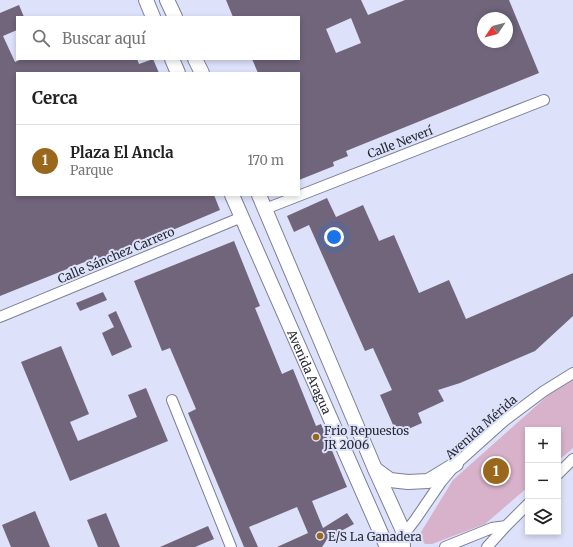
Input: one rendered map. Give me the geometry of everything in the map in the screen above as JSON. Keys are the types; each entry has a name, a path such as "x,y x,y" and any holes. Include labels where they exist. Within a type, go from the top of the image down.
{"street":[{"path":"146,0 153,16"},
{"path":"167,0 175,16"},
{"path":"172,60 178,72"},
{"path":"196,60 202,72"},
{"name":"Calle Neverí","path":"300,195 544,100"},
{"name":"Avenida Aragua","path":"232,196 388,547"},
{"name":"Avenida Aragua","path":"259,196 375,469 404,533"},
{"name":"Calle Neverí","path":"265,209 298,196"},
{"name":"Calle Sánchez Carrero","path":"0,317 242,217"},
{"name":"Avenida Mérida","path":"394,547 441,482 456,464 504,421 544,390 573,372"},
{"path":"172,400 231,547"},
{"path":"561,471 573,459"},
{"path":"375,469 390,480 408,482 428,481 456,464"},
{"path":"487,547 525,507"},
{"path":"444,547 492,528 506,526"},
{"path":"404,533 405,547"}],"shaded area":[{"path":"573,379 573,448 561,458 561,427 525,427 525,490 485,524 432,544 425,544 421,539 421,532 453,480 553,391"}],"building":[{"path":"226,0 361,0 368,15 405,0 509,0 539,73 346,151 348,156 333,162 334,166 300,180 300,72 258,72 252,60 300,60 300,16 233,16","holes":["351,18 361,43 336,53 326,29"]},
{"path":"19,5 24,16 16,16 16,30 3,36 15,62 20,60 137,60 139,64 153,60 159,72 16,72 16,196 214,196 220,210 99,261 97,257 0,296 0,13"},
{"path":"327,198 336,217 363,205 379,241 394,235 419,293 449,280 466,319 573,273 573,316 535,351 460,383 438,390 444,401 418,413 422,423 397,434 380,395 392,390 373,348 365,351 309,225 294,232 287,216"},
{"path":"234,241 260,306 255,308 282,374 293,369 316,426 321,424 347,487 312,501 323,528 347,513 354,524 328,538 322,547 277,547 308,533 297,507 249,527 258,547 244,547 188,413 196,409 170,348 162,351 134,281"},
{"path":"103,292 107,300 80,311 76,303"},
{"path":"116,311 132,347 112,356 102,333 114,327 108,315"},
{"path":"61,346 89,414 70,422 78,441 137,417 128,395 146,388 168,441 70,481 21,362"},
{"path":"35,511 50,547 11,547 2,525"},
{"path":"106,513 120,547 98,547 87,520"},
{"path":"208,526 214,539 195,547 160,547"}],"place":[{"name":"Frio Repuestos JR 2006","path":"316,437"},
{"name":"Plaza El Ancla","path":"496,471"},
{"name":"E/S La Ganadera","path":"320,536"}]}
